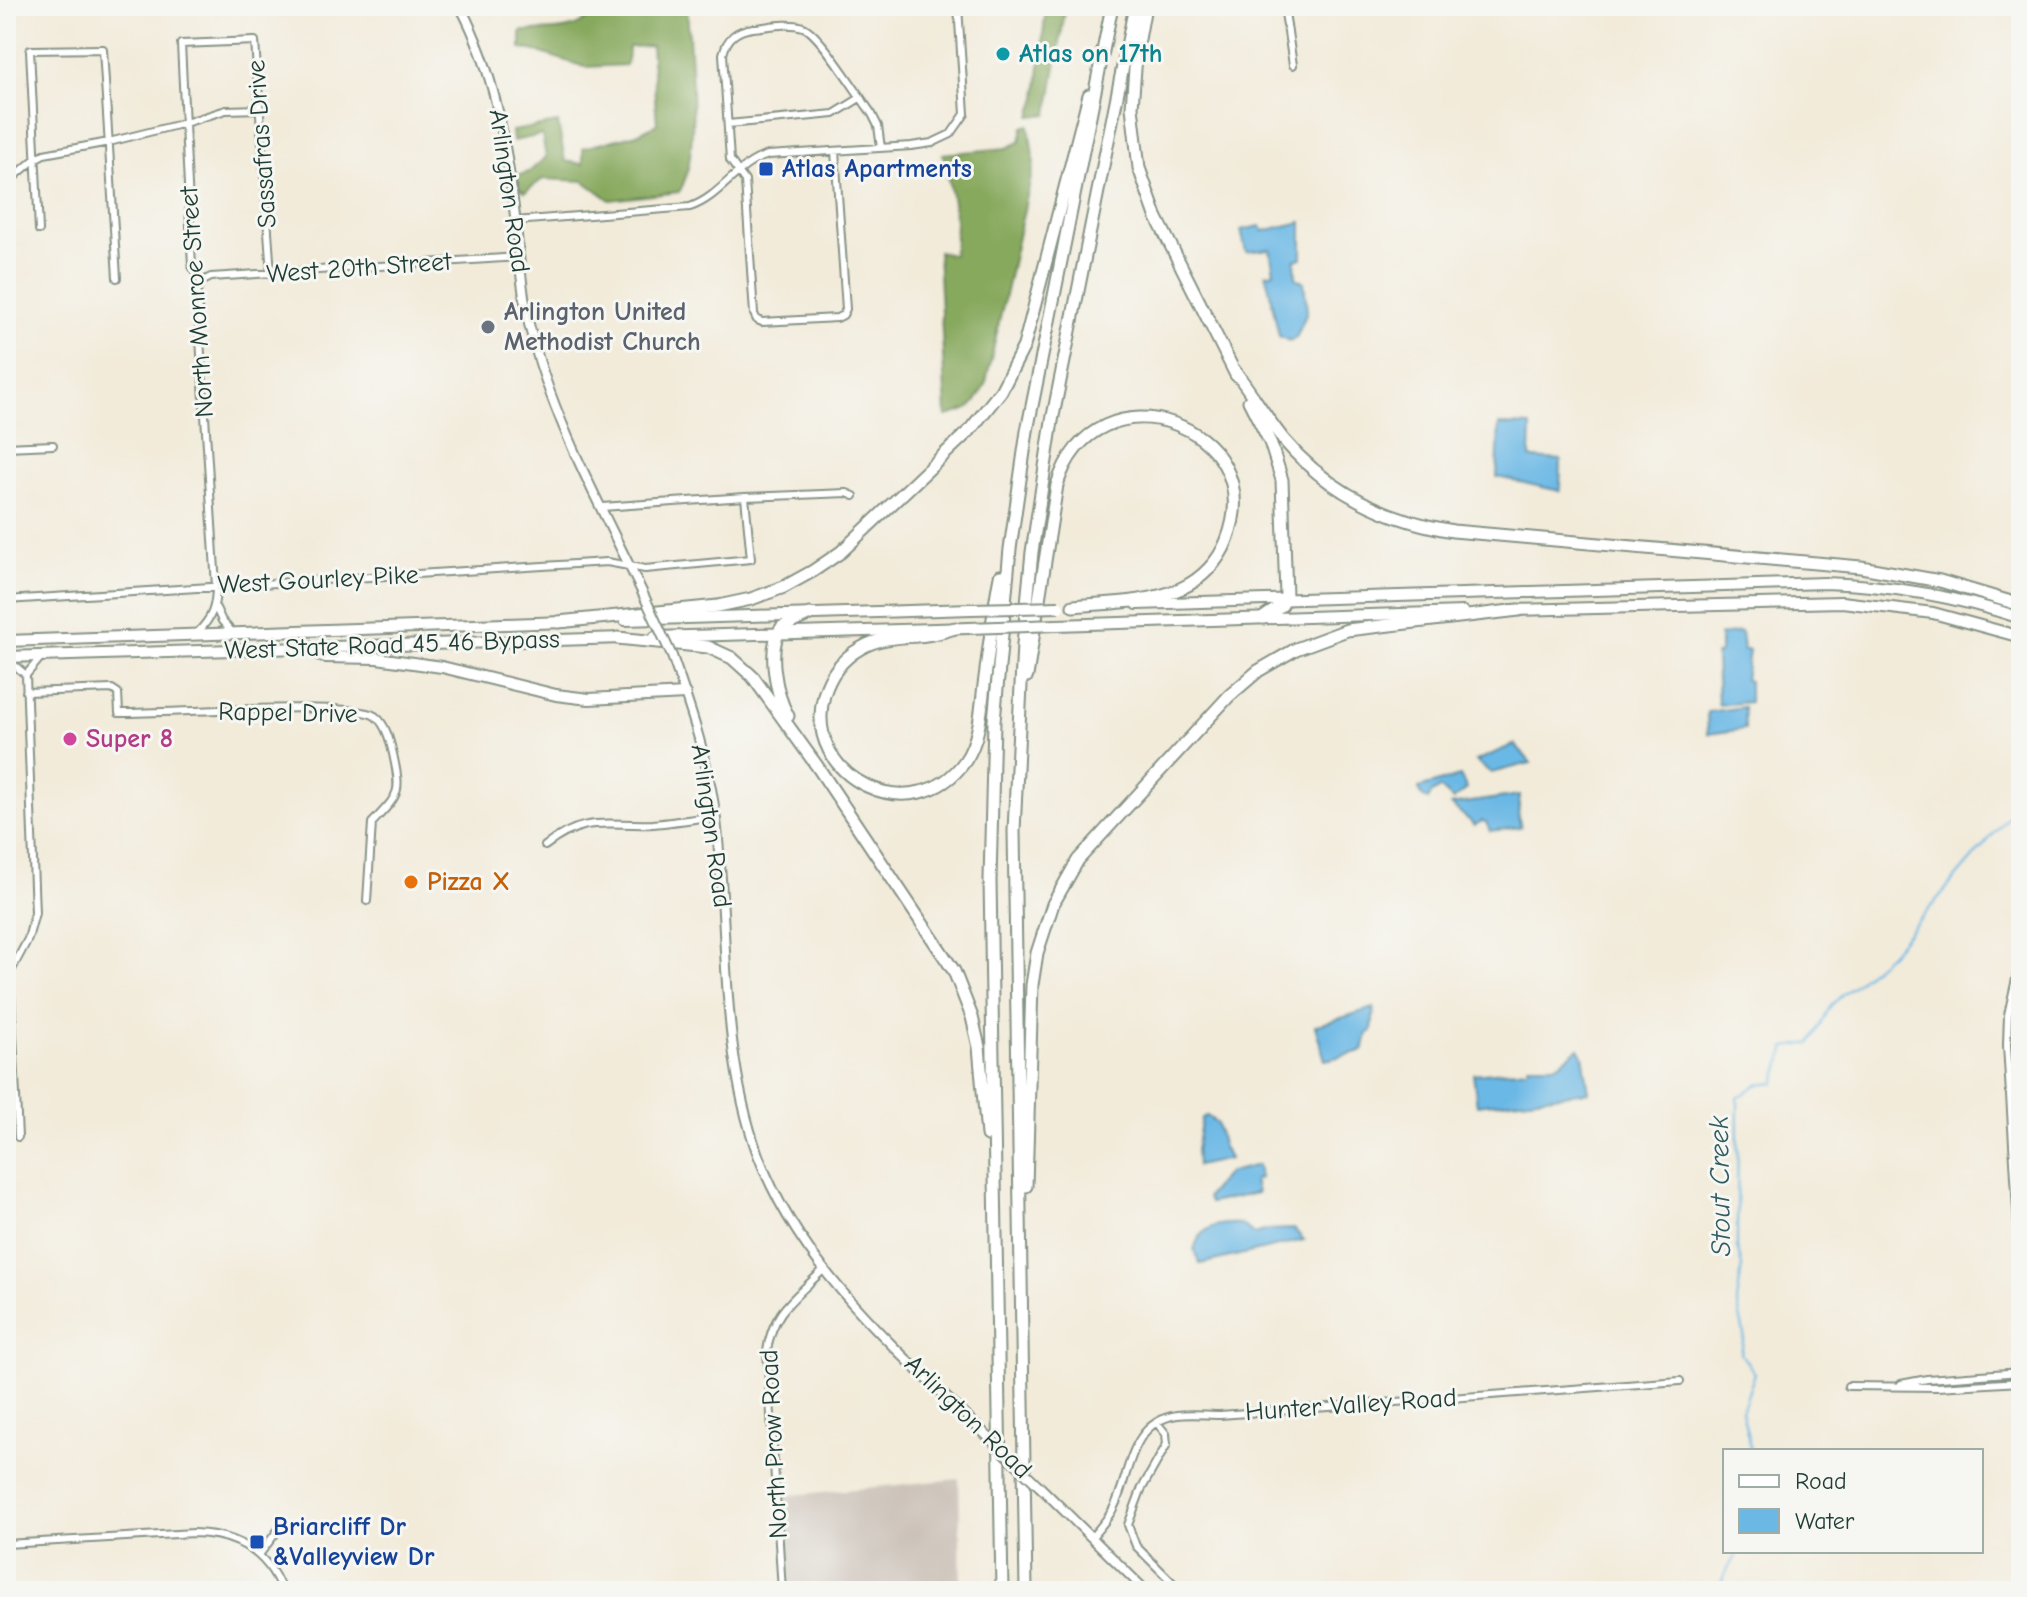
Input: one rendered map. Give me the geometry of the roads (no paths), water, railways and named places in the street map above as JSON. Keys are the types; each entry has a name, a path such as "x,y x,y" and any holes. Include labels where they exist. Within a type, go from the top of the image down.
{"highway":[{"path":"955,628 876,641 849,656 835,672 823,700 823,731 835,760 859,783 884,793 918,793 948,778 964,763 977,735 996,597 1112,6"},
{"path":"1026,1591 1014,844 1017,724 1029,579 1045,460 1135,6"},
{"path":"1145,6 1136,56 1132,107 1139,168 1156,216 1270,442 1279,468 1284,494 1285,599 1263,618"},
{"path":"558,622 735,603 768,594 800,579 855,539 980,419 1010,376 1030,329 1083,113 1102,53"},
{"path":"1234,370 1274,428 1307,465 1358,501 1410,522 1461,532 1861,567 1940,581 2021,605"},
{"path":"1017,724 1057,485 1070,457 1084,440 1099,429 1133,418 1165,420 1199,436 1222,463 1230,480 1233,498 1232,526 1216,561 1192,583 1169,593 1073,606"},
{"path":"1002,1591 990,907 991,801 1000,641 1015,509"},
{"name":"West State Road 45 46 Bypass","path":"6,641 1825,583 1932,594 2021,618"},
{"name":"West State Road 45 46 Bypass","path":"6,658 1794,601 1851,602 1933,613 2021,637"},
{"path":"1021,1258 1034,970 1053,904 1085,850 1229,696 1279,658 1316,640 1358,628 1519,610"},
{"path":"810,614 782,627 777,633 775,651 779,698 817,766"},
{"path":"120,654 141,636"},
{"path":"617,638 696,644 732,658 753,677 938,943 964,994 979,1047 996,1239"},
{"path":"302,648 325,657 377,658 442,667 556,695 589,699 685,694"}],"street":[{"name":"Arlington Road","path":"460,6 479,44 498,101 526,308 538,356 583,468 672,656 705,762 715,816 732,1048 746,1115 759,1157 796,1230 824,1269 872,1325 1146,1591"},
{"path":"515,221 690,207 716,194 755,159 768,155 881,148 942,140 965,114 958,6"},
{"path":"1284,6 1293,65"},
{"path":"835,151 846,309 837,318 757,320 754,314 745,181 730,160 723,54 730,38 737,31 794,25 813,32 878,126 881,148"},
{"name":"Sassafras Drive","path":"181,44 255,41 271,275"},
{"name":"North Monroe Street","path":"181,44 192,266 201,282 197,292 216,608"},
{"path":"39,230 30,50 103,49 117,278"},
{"path":"728,124 834,114 860,98"},
{"path":"6,184 44,154 109,142 226,110 260,109"},
{"name":"West 20th Street","path":"201,282 211,277 519,257"},
{"path":"6,326 6,359"},
{"path":"6,447 53,445"},
{"path":"602,507 745,497 847,493 854,496"},
{"name":"West Gourley Pike","path":"6,600 607,562 645,569 751,559 745,497"},
{"path":"216,608 222,621 234,634"},
{"path":"195,635 210,620 216,608"},
{"path":"18,1137 8,980 33,926 35,913 26,675 42,656"},
{"path":"6,658 26,675"},
{"name":"Rappel Drive","path":"26,692 108,688 116,691 119,713 297,709 356,711 377,717 389,739 398,789 394,801 372,823 367,901"},
{"path":"545,846 562,833 587,824 652,824 715,816"},
{"path":"2016,876 2021,901"},
{"path":"2021,956 2008,1015 2007,1045 2020,1260 2021,1332"},
{"path":"6,1105 17,1105"},
{"name":"North Prow Road","path":"782,1591 767,1351 773,1322 824,1269"},
{"path":"1886,1387 1927,1379 2021,1372"},
{"name":"Hunter Valley Road","path":"1157,1423 1175,1415 1220,1415 1680,1381"},
{"path":"1848,1386 1937,1387 2021,1382"},
{"path":"1092,1537 1114,1507 1140,1438 1157,1423 1166,1434 1167,1444 1141,1490 1128,1525 1136,1546 1178,1591"},
{"path":"259,1555 282,1525"},
{"path":"6,1544 210,1534 239,1542 259,1555 274,1573 282,1591"}],"water":[{"path":"1302,222 1302,258 1295,260 1296,278 1304,282 1307,312 1296,338 1289,341 1279,336 1266,274 1274,272 1270,249 1246,252 1241,230 1261,226 1263,231"},
{"path":"1499,425 1531,426 1530,458 1561,460 1560,491 1497,477"},
{"path":"1741,632 1743,650 1749,650 1745,680 1749,681 1749,702 1718,705 1716,655 1720,653 1720,635"},
{"path":"1744,707 1745,729 1708,734 1707,712"},
{"path":"1515,744 1531,763 1491,773 1476,761"},
{"path":"1460,776 1467,789 1453,800 1440,788 1428,800 1420,794 1419,788"},
{"path":"1520,795 1518,816 1521,827 1490,831 1486,822 1475,825 1451,805"},
{"path":"1374,1008 1372,1031 1367,1034 1363,1051 1325,1060 1315,1026"},
{"path":"1579,1048 1589,1092 1477,1105 1473,1074 1528,1069 1528,1065 1557,1065"},
{"path":"1207,1116 1217,1123 1229,1159 1197,1166 1196,1150 1202,1118"},
{"path":"1258,1165 1260,1178 1254,1180 1257,1193 1210,1203 1207,1197 1227,1173"},
{"path":"1240,1224 1255,1234 1267,1230 1294,1229 1304,1240 1200,1264 1194,1250 1205,1231 1217,1225"}],"waterway":[{"name":"Stout Creek","path":"1751,1449 1742,1411 1755,1373 1741,1354 1744,1334 1737,1301 1742,1266 1737,1246 1738,1098 1756,1085 1775,1083 1786,1047 1811,1043 1831,1005 1890,954 2021,802"},
{"name":"Stout Creek","path":"1716,1591 1737,1553"}],"place":[{"name":"Atlas on 17th","path":"1003,54"},
{"name":"Atlas Apartments","path":"766,169"},
{"name":"Arlington United Methodist Church","path":"488,327"},
{"name":"Super 8","path":"70,739"},
{"name":"Pizza X","path":"411,882"},
{"name":"Briarcliff Dr &Valleyview Dr","path":"257,1542"}]}
